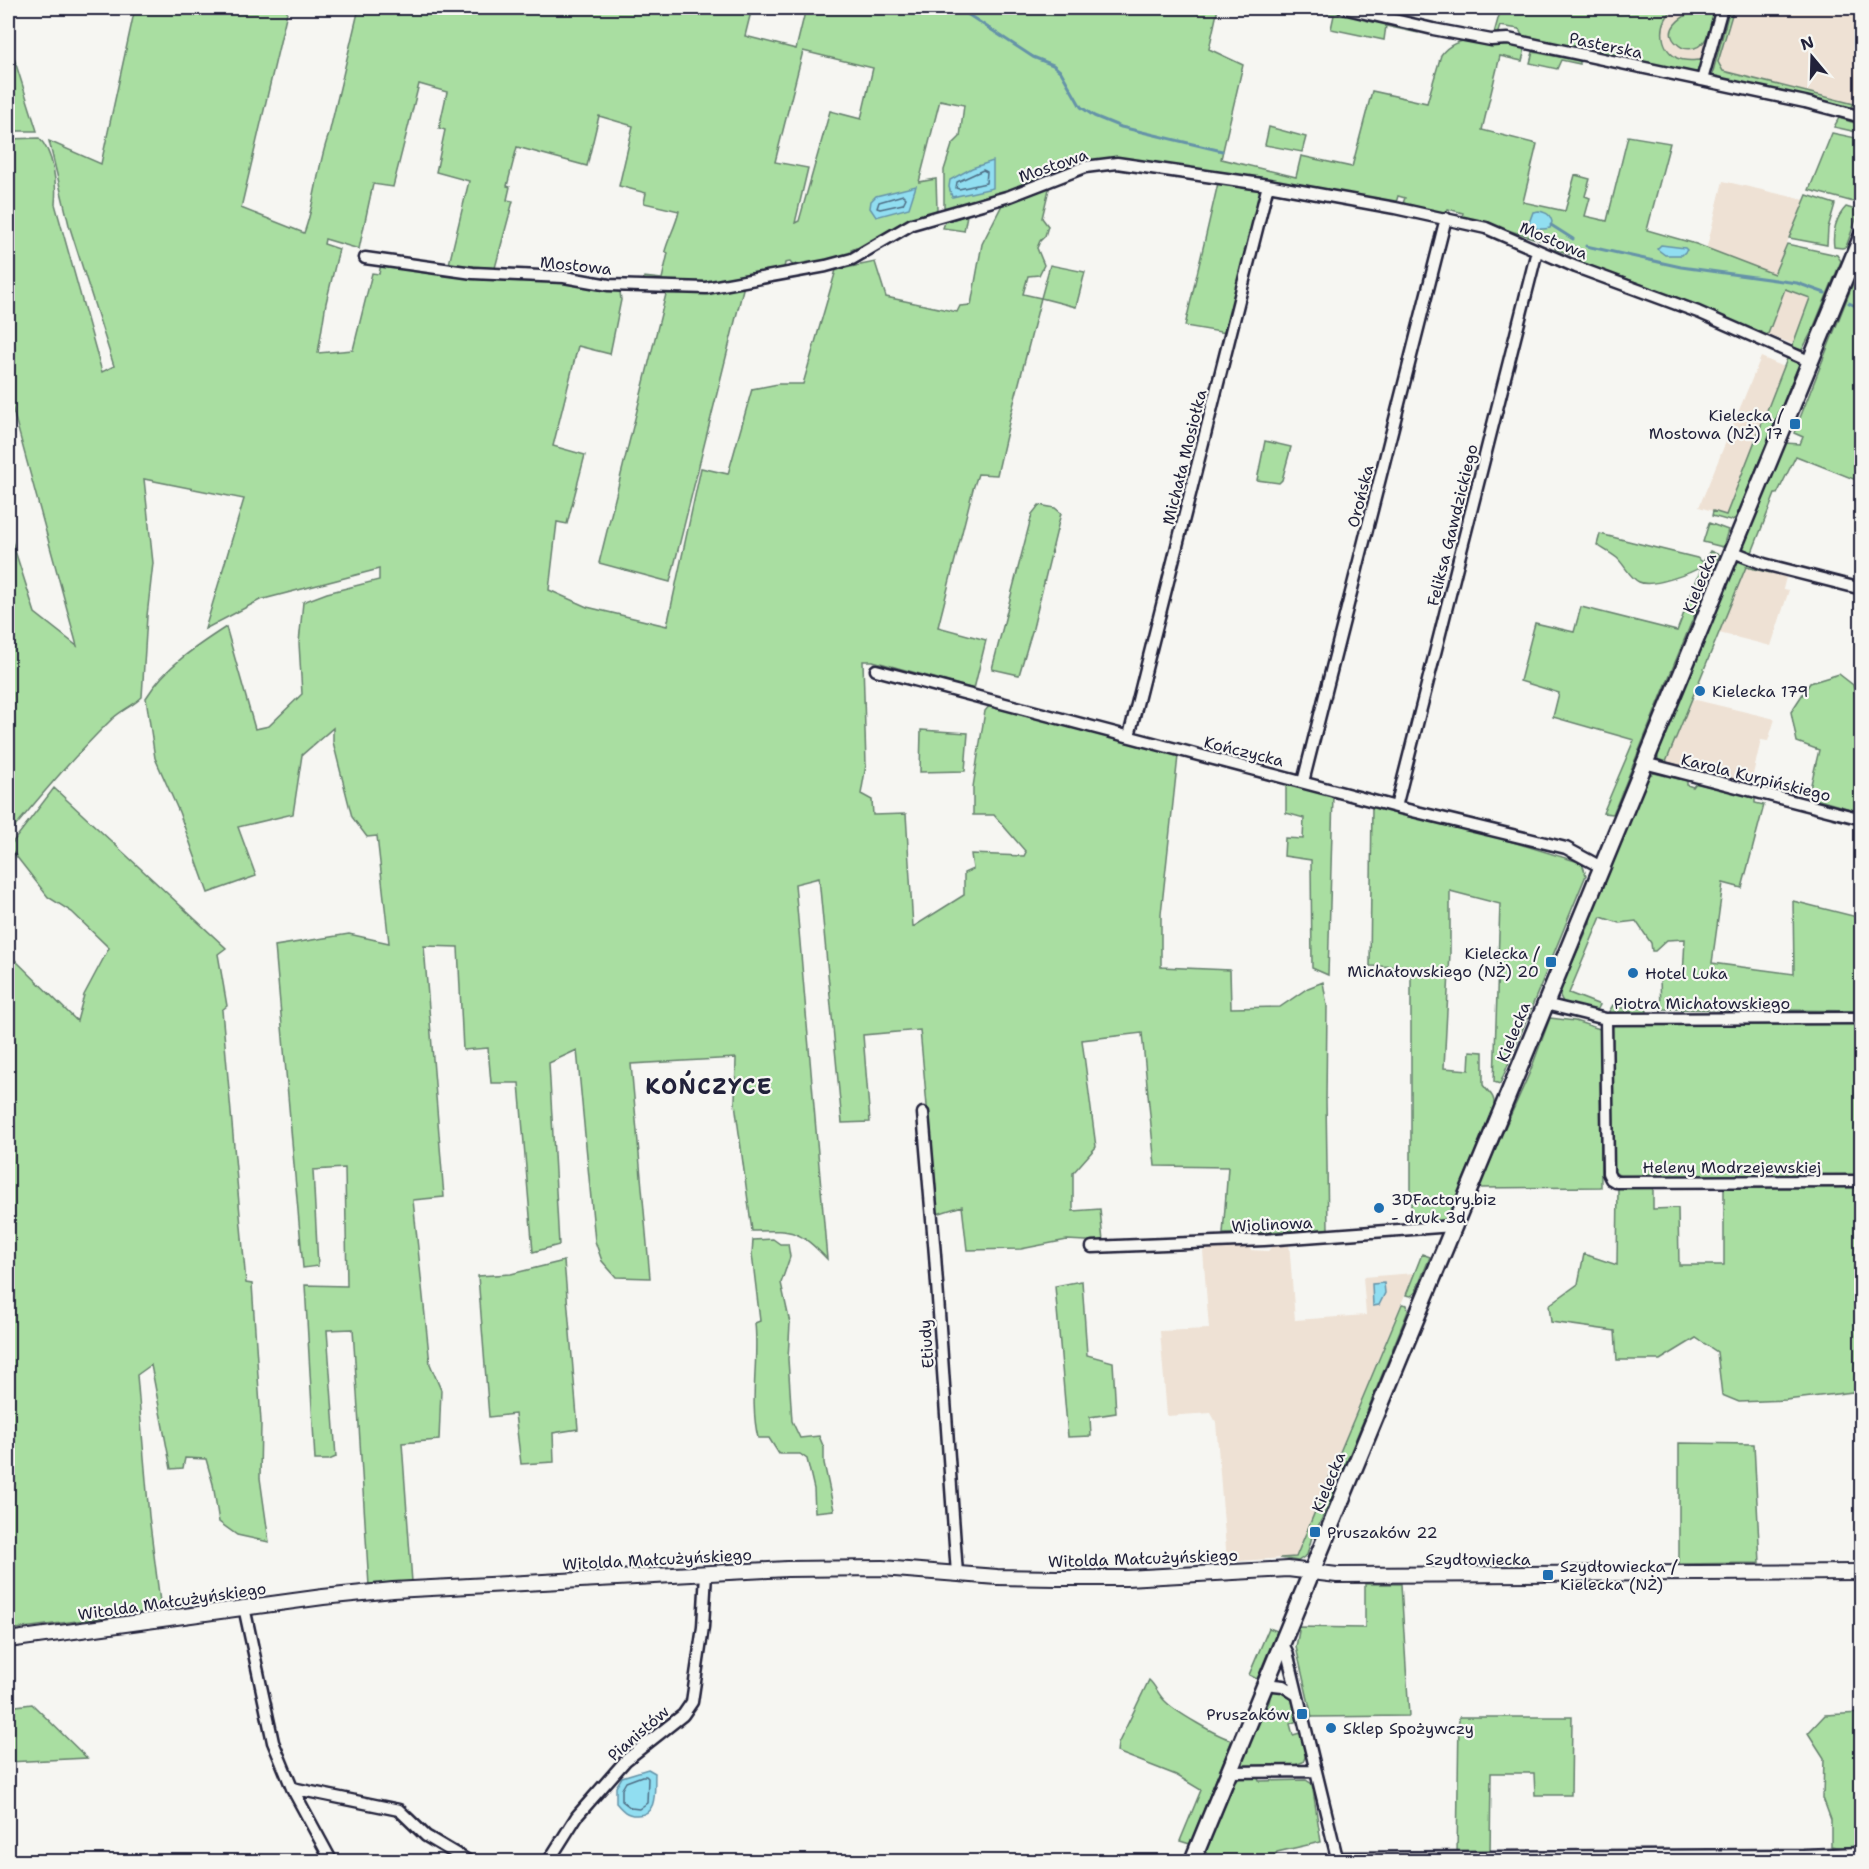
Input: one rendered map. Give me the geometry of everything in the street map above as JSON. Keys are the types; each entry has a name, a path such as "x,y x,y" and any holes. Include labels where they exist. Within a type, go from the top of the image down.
{"main road":[{"name":"Kielecka","path":"1192,1862 1862,236"}],"street":[{"name":"Pasterska","path":"1343,8 1491,40 1508,39 1862,117"},
{"path":"1702,80 1722,8"},
{"name":"Mostowa","path":"365,258 473,273 550,276 609,285 698,288 826,266 852,259 912,224 1010,196 1095,165 1125,164 1268,185 1446,218 1486,228 1537,251 1698,312 1809,361"},
{"name":"Michała Mosiołka","path":"1128,736 1268,185"},
{"name":"Orońska","path":"1303,782 1446,218"},
{"name":"Feliksa Gawdzickiego","path":"1396,807 1537,251"},
{"path":"1731,551 1764,564 1862,589"},
{"name":"Kończycka","path":"876,670 1396,807 1566,848 1602,867"},
{"name":"Karola Kurpińskiego","path":"1644,764 1862,819"},
{"name":"Piotra Michałowskiego","path":"1545,1004 1606,1019 1862,1018"},
{"name":"Heleny Modrzejewskiej","path":"1606,1019 1608,1173 1611,1179 1616,1182 1862,1180"},
{"name":"Etiudy","path":"923,1113 957,1574"},
{"name":"Wiolinowa","path":"1092,1247 1264,1240 1453,1226"},
{"name":"Witolda Małcużyńskiego","path":"8,1640 323,1597 433,1587 857,1567 1057,1578 1126,1578 1288,1569 1311,1573"},
{"name":"Szydłowiecka","path":"1311,1573 1491,1575 1862,1572"},
{"name":"Pianistów","path":"548,1862 577,1816 626,1760 683,1714 692,1702 703,1627 706,1573"},
{"path":"244,1608 273,1742 292,1788 332,1862"},
{"path":"1282,1642 1287,1652 1337,1860 1862,1853"},
{"path":"1265,1684 1283,1686 1297,1695"},
{"path":"1229,1772 1315,1772"},
{"path":"292,1788 399,1810 426,1836 470,1862"}],"shaded area":[{"path":"1501,8 1861,8 1861,106 1650,55"},
{"path":"1723,181 1805,200 1774,274 1703,263"},
{"path":"1785,289 1810,299 1793,344 1768,335"},
{"path":"1761,357 1784,367 1726,515 1699,507"},
{"path":"1746,567 1786,577 1783,589 1789,590 1771,646 1719,633"},
{"path":"1692,699 1775,719 1768,741 1761,740 1751,783 1666,762"},
{"path":"1289,1242 1295,1320 1366,1315 1363,1277 1414,1273 1296,1557 1227,1562 1216,1422 1211,1413 1167,1416 1160,1331 1209,1329 1203,1251 1218,1247 1252,1245 1250,1250 1268,1251 1276,1243"}],"green space":[{"path":"135,8 288,8 241,208 304,233 359,8 752,8 745,36 796,49 806,8 1218,8 1209,49 1243,65 1221,159 1296,177 1301,156 1352,167 1372,91 1427,103 1441,55 1449,47 1469,40 1492,41 1525,49 1522,61 1500,56 1482,130 1537,144 1523,202 1565,211 1575,175 1590,179 1585,196 1590,198 1585,216 1607,221 1628,136 1670,143 1647,230 1696,244 1774,274 1787,244 1837,255 1841,261 1802,350 1792,347 1810,298 1785,289 1768,334 1765,336 1633,281 1580,264 1580,254 1573,252 1572,255 1555,249 1556,245 1462,216 1463,213 1448,209 1446,214 1403,203 1405,198 1398,196 1396,203 1220,173 1119,159 994,197 948,208 944,207 944,170 952,145 960,137 964,105 940,100 919,182 936,179 937,209 934,214 860,252 856,248 851,250 854,255 794,267 790,262 785,263 784,268 707,285 643,282 644,277 662,279 668,253 665,251 679,211 644,203 646,193 619,186 633,126 599,116 587,166 517,147 507,186 510,187 507,200 513,201 495,268 449,264 469,181 436,172 445,130 439,128 447,92 419,84 393,187 373,184 359,249 325,239 324,244 339,249 326,303 318,353 353,350 372,273 379,274 381,264 577,284 620,292 621,300 610,354 578,346 553,446 585,455 567,524 557,522 549,590 587,607 667,626 701,468 728,474 752,389 778,384 803,384 836,270 875,262 886,297 957,312 960,306 971,305 982,244 1002,205 1050,185 1042,218 1048,226 1037,248 1044,265 1039,275 1028,276 1023,294 1041,298 997,475 978,474 938,627 986,640 974,689 873,661 863,661 866,765 861,794 872,800 873,815 906,814 913,927 964,895 964,873 973,869 971,854 1024,856 1026,852 994,815 973,815 973,787 985,711 990,705 1178,756 1161,914 1161,967 1230,970 1231,1008 1280,1007 1308,988 1323,982 1327,1006 1328,1229 1223,1234 1228,1167 1155,1166 1142,1033 1082,1040 1096,1147 1073,1173 1073,1211 1100,1209 1103,1242 1067,1240 1021,1249 967,1250 962,1206 937,1214 920,1030 863,1035 870,1122 842,1123 819,878 795,884 827,1259 809,1242 794,1233 752,1231 735,1103 736,1058 631,1064 650,1278 616,1277 602,1261 595,1241 577,1050 549,1063 559,1245 533,1252 519,1083 491,1083 488,1048 463,1050 458,947 424,946 444,1197 413,1200 430,1364 441,1390 439,1440 402,1443 412,1582 369,1586 353,1329 327,1330 336,1457 329,1460 315,1460 305,1285 347,1286 345,1168 313,1170 318,1266 303,1268 275,946 349,934 389,943 377,836 367,837 352,817 333,742 333,728 302,755 293,814 238,827 256,876 208,893 179,812 155,758 146,698 171,667 226,627 255,729 269,726 302,694 299,643 303,602 327,593 379,580 379,569 260,600 205,629 244,499 144,479 153,563 142,697 113,718 96,735 10,833 8,828 8,529 35,613 77,646 8,392 8,139 39,138 48,152 55,178 55,204 102,372 114,366 69,225 49,141 101,164","holes":["803,51 873,68 861,119 830,111 799,221 795,223 808,168 775,162"]},
{"path":"1314,8 1420,29 1418,33 1386,26 1384,40 1331,29 1334,15 1311,10"},
{"path":"1501,8 1676,8 1670,13 1663,26 1666,47 1677,58 1701,60 1699,70 1694,74 1601,54 1595,44 1585,41 1581,46 1573,48 1523,38 1519,29 1500,26 1496,38 1493,37"},
{"path":"1700,8 1716,8 1710,30 1698,47 1683,48 1675,42 1672,30 1680,19"},
{"path":"1730,8 1734,8 1718,62 1723,71 1854,104 1851,108 1723,81 1724,78 1712,75"},
{"path":"8,39 37,131 8,131"},
{"path":"1533,52 1580,61 1580,64 1561,60 1557,69 1530,63"},
{"path":"1839,118 1861,125 1861,133 1834,127"},
{"path":"1269,127 1306,137 1302,152 1265,145"},
{"path":"1832,133 1861,139 1861,204 1809,190"},
{"path":"1218,183 1261,190 1226,333 1185,326"},
{"path":"1807,195 1835,204 1828,228 1827,245 1789,238"},
{"path":"1846,207 1859,211 1846,247 1834,247 1836,225"},
{"path":"967,215 964,231 943,228 945,222"},
{"path":"1861,263 1861,482 1796,456 1775,494 1751,555 1743,551 1743,547 1785,443 1800,444 1803,437 1794,433"},
{"path":"1050,265 1085,272 1076,307 1041,298"},
{"path":"744,285 670,582 599,563 666,294 717,292"},
{"path":"1789,358 1799,364 1736,518 1730,521 1712,516 1713,511 1726,515"},
{"path":"1265,441 1291,447 1282,480 1279,483 1257,480"},
{"path":"1039,505 1055,508 1061,513 1019,675 992,669 1032,514"},
{"path":"1709,523 1728,530 1723,547 1703,542"},
{"path":"1600,534 1697,558 1703,562 1710,551 1719,555 1613,814 1603,813 1634,740 1553,717 1559,693 1520,681 1535,623 1574,632 1581,607 1677,631 1702,566 1681,576 1662,581 1639,582 1617,558 1597,545"},
{"path":"1740,561 1768,569 1770,573 1746,567 1666,762 1749,784 1748,787 1659,763 1657,753 1736,563"},
{"path":"1839,674 1853,685 1858,709 1861,695 1861,812 1808,797 1819,750 1797,742 1791,712 1810,683"},
{"path":"921,730 968,733 965,771 920,772"},
{"path":"1654,773 1687,781 1687,785 1693,787 1696,783 1755,798 1755,803 1764,805 1742,888 1723,883 1712,963 1794,974 1793,901 1861,918 1861,1011 1661,1009 1660,978 1683,976 1685,939 1667,940 1652,951 1651,943 1636,921 1619,923 1601,917 1569,993 1600,1005 1596,1012 1564,1004 1560,996 1561,988 1590,923 1591,914 1649,775"},
{"path":"1286,784 1333,795 1328,975 1312,968 1311,860 1284,856 1285,838 1303,839 1304,818 1286,813"},
{"path":"54,788 226,948 218,954 227,1006 222,1010 246,1283 252,1284 261,1422 260,1478 269,1542 237,1535 219,1522 213,1484 206,1459 185,1458 183,1468 171,1469 151,1365 137,1375 149,1516 161,1610 8,1630 8,953 77,1021 84,995 109,948 72,912 48,897 9,847"},
{"path":"1372,805 1503,839 1582,863 1586,875 1500,1084 1494,1082 1500,904 1450,891 1450,953 1444,1068 1469,1070 1470,1051 1483,1052 1483,1085 1493,1097 1494,1107 1447,1218 1433,1224 1420,1223 1411,1219 1411,967 1370,966"},
{"path":"1613,1005 1621,1008 1646,1008 1648,1015 1607,1015"},
{"path":"1550,1018 1575,1021 1600,1029 1601,1187 1478,1188 1530,1072"},
{"path":"1609,1021 1861,1023 1861,1175 1623,1178 1612,1170"},
{"path":"1861,1185 1861,1391 1786,1400 1739,1402 1722,1395 1717,1352 1696,1338 1660,1360 1617,1360 1615,1331 1551,1322 1549,1305 1578,1284 1584,1254 1617,1265 1618,1187 1653,1186 1653,1209 1678,1208 1679,1265 1724,1265 1724,1188"},
{"path":"773,1239 780,1244 788,1244 790,1257 781,1283 790,1323 788,1359 792,1421 800,1438 819,1436 824,1448 824,1463 834,1510 815,1512 814,1489 807,1459 800,1454 779,1454 769,1438 758,1438 754,1409 755,1323 760,1321 752,1254 753,1240"},
{"path":"1422,1254 1430,1257 1415,1293 1411,1296 1406,1295"},
{"path":"564,1261 578,1429 553,1433 554,1462 521,1464 515,1414 489,1417 478,1276 511,1274"},
{"path":"1082,1281 1087,1355 1113,1362 1116,1413 1090,1417 1091,1436 1068,1437 1055,1286"},
{"path":"1402,1304 1407,1305 1408,1311 1329,1505 1316,1530 1314,1529 1307,1555 1298,1561 1280,1558 1296,1557"},
{"path":"1679,1443 1754,1444 1760,1563 1679,1564"},
{"path":"1365,1584 1401,1584 1409,1716 1312,1717 1296,1647 1298,1627 1365,1628"},
{"path":"1269,1628 1277,1631 1257,1679 1249,1675"},
{"path":"1149,1680 1171,1706 1207,1729 1232,1740 1190,1844 1180,1841 1201,1790 1176,1775 1117,1752 1118,1744"},
{"path":"1272,1688 1290,1693 1297,1721 1290,1724 1293,1735 1300,1733 1306,1755 1303,1762 1295,1765 1245,1766 1241,1761 1269,1702"},
{"path":"32,1704 87,1758 8,1762 8,1707"},
{"path":"1861,1713 1861,1848 1831,1846 1831,1820 1823,1798 1824,1758 1808,1733 1825,1715"},
{"path":"1459,1717 1572,1717 1571,1795 1535,1795 1534,1773 1491,1773 1490,1855 1457,1856"},
{"path":"1240,1778 1258,1778 1259,1781 1306,1780 1312,1784 1321,1842 1277,1852 1271,1861 1201,1861 1235,1782"}],"water":[{"path":"993,161 993,188 952,197 949,187 950,180 972,168"},
{"path":"916,186 909,208 876,217 870,208 871,201 876,196"},
{"path":"1539,211 1550,217 1552,222 1550,228 1538,229 1529,223 1533,212"},
{"path":"1661,245 1687,250 1682,255 1665,255 1657,249"},
{"path":"1384,1283 1385,1293 1379,1305 1373,1306 1372,1284"},
{"path":"648,1769 655,1773 655,1793 652,1806 643,1814 627,1813 616,1803 616,1787 622,1777"}],"waterway":[{"path":"958,8 1033,57 1053,65 1061,72 1081,107 1094,116 1121,127 1222,151"},
{"path":"1551,225 1573,239"},
{"path":"1586,246 1681,267 1797,283 1825,293"},
{"path":"1849,303 1862,309"}],"place":[{"name":"Kielecka / Mostowa (NŻ) 17","path":"1795,424"},
{"name":"Kielecka 179","path":"1700,691"},
{"name":"Kielecka / Michałowskiego (NŻ) 20","path":"1551,962"},
{"name":"Hotel Luka","path":"1633,973"},
{"name":"3DFactory.biz - druk 3d","path":"1379,1208"},
{"name":"Pruszaków 22","path":"1315,1532"},
{"name":"Szydłowiecka / Kielecka (NŻ)","path":"1548,1575"},
{"name":"Pruszaków","path":"1302,1714"},
{"name":"Sklep Spożywczy","path":"1331,1728"}],"district":[{"name":"KOŃCZYCE","path":"709,1086"}]}
